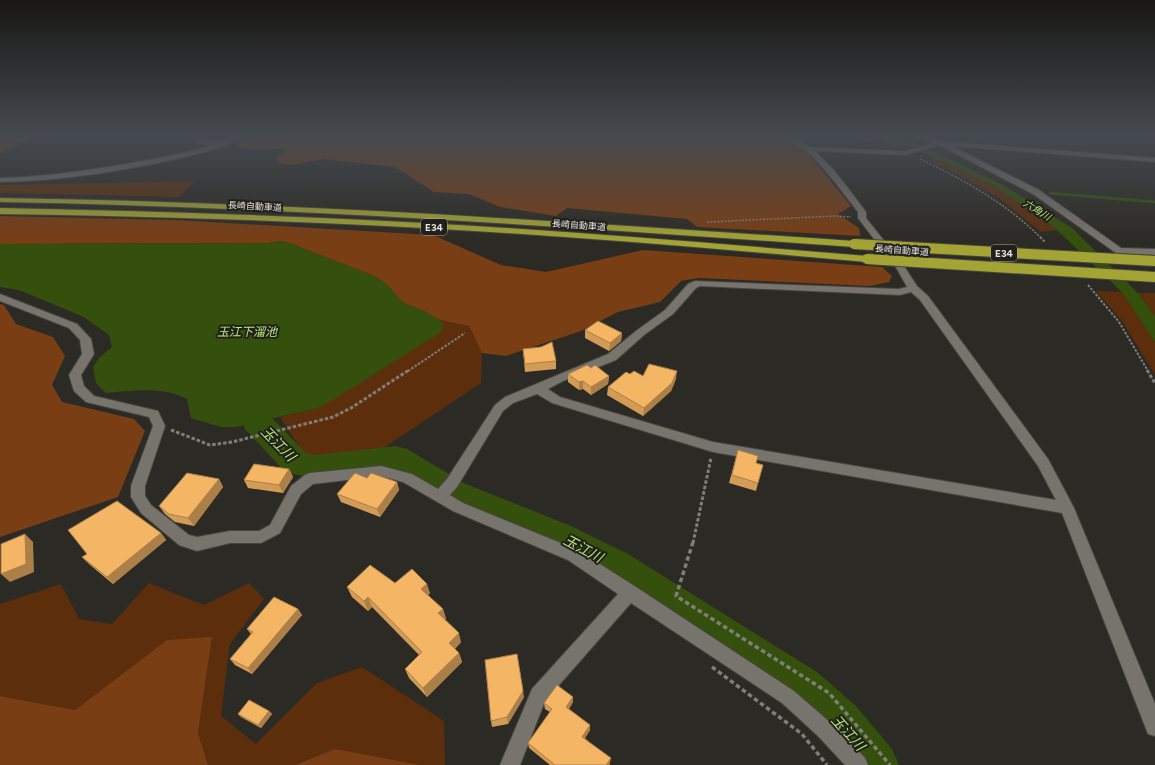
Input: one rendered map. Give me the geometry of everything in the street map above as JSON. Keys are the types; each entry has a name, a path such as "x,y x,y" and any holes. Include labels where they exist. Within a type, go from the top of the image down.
{"highway":[{"name":"長崎自動車道","path":"0,200 215,205 1114,260 1155,261"},
{"name":"長崎自動車道","path":"0,211 205,215 364,222 523,232 867,259 1155,277"}],"street":[{"path":"0,180 29,180 69,176 99,171"},
{"path":"831,171 862,212 862,218 901,268 913,288 924,298 1043,463 1067,508 1155,727"},
{"path":"994,171 1036,192 1119,251 1155,252"},
{"path":"440,497 452,483 499,408 509,400 612,357 640,333 669,312 692,286 699,283 900,292 913,288"},
{"path":"0,297 73,326 85,340 88,354 75,375 78,388 90,399 154,414 159,426 138,486 138,498 146,509 184,540 197,544 230,536 261,537 275,529 296,490 310,479 381,471 407,478 458,507 573,554 788,697 841,745 858,765"},
{"path":"538,389 556,400 714,447 1067,508"},
{"path":"510,765 538,695 630,592"}],"path":[{"path":"945,171 955,175 998,202 1027,223 1050,247"},
{"path":"706,222 835,216 862,218"},
{"path":"1085,282 1119,322 1155,383"},
{"path":"159,426 210,444 232,442 333,417 351,408 466,333"},
{"path":"714,447 692,545 676,596 829,693 890,765"},
{"path":"706,663 802,734 826,765"}],"shaded area":[{"path":"401,171 822,171 851,206 838,214 859,228 860,236 697,227 687,219 567,208 556,216 500,207 469,194 434,192"},
{"path":"950,171 962,171 996,187 1057,230 1041,232 999,198"},
{"path":"195,181 179,197 0,193 0,185"},
{"path":"0,216 176,220 433,235 501,265 546,272 643,250 882,267 892,276 889,282 870,286 699,278 681,281 660,302 618,312 581,331 506,356 482,353 469,326 440,320 424,311 406,304 398,298 390,287 374,276 284,241 269,243 0,244"},
{"path":"1096,291 1122,292 1155,342 1155,375 1123,322"},
{"path":"1138,293 1155,293 1155,316"},
{"path":"0,304 4,305 16,324 53,337 65,356 52,385 62,402 134,419 145,431 118,497 0,537"},
{"path":"440,320 469,326 482,353 481,383 376,453 319,460 303,452 280,417 318,408 443,325"},
{"path":"149,583 204,605 249,583 264,599 230,644 221,716 256,744 317,683 362,667 444,721 445,765 421,765 335,749 295,765 208,765 198,733 212,638 167,640 75,710 0,696 0,604 61,584 79,619 112,624"},
{"path":"212,637 198,733 208,765 0,765 0,696 75,710 167,640"},
{"path":"335,749 421,765 295,765"}],"water":[{"name":"六角川","path":"962,171 974,171 1003,185 1072,228 1138,293 1155,316 1155,342 1122,292 1057,230 996,187"},
{"name":"玉江下溜池","path":"284,241 374,276 390,287 398,298 406,304 424,311 440,320 443,325 441,332 318,408 235,427 221,427 191,418 187,399 168,392 147,390 106,393 96,383 93,367 99,358 112,347 109,335 84,317 19,290 0,287 0,244 269,243"}],"building":[{"path":"598,321 622,333 610,343 585,330"},
{"path":"552,342 556,361 525,364 523,349 541,347"},
{"path":"649,364 677,371 672,383 644,408 608,387 626,372 630,374 634,371 643,376"},
{"path":"587,365 591,368 595,365 609,376 591,387 583,381 579,382 568,374"},
{"path":"738,450 758,456 756,463 763,465 758,483 732,475"},
{"path":"254,464 289,469 279,485 244,480"},
{"path":"187,473 219,479 188,518 169,514 159,506"},
{"path":"355,473 367,478 371,473 397,482 377,509 337,494"},
{"path":"117,501 161,533 107,577 82,557 87,554 68,530"},
{"path":"25,534 26,564 1,574 1,544"},
{"path":"370,565 395,583 412,569 427,584 421,589 443,609 438,613 459,633 449,643 459,653 423,688 405,669 422,652 368,597 364,601 347,587"},
{"path":"274,597 298,609 248,668 230,659 253,632 247,629"},
{"path":"517,654 523,691 507,717 491,721 485,660"},
{"path":"557,685 573,697 566,707 590,725 582,737 611,758 606,765 555,765 528,743 552,709 544,703"},
{"path":"249,700 269,711 258,725 238,714"}],"waterway":[{"path":"1050,193 1155,202"},
{"name":"玉江川","path":"257,422 296,463 315,467 396,458 454,494 559,537 615,566 802,687 840,722 876,765"}]}
